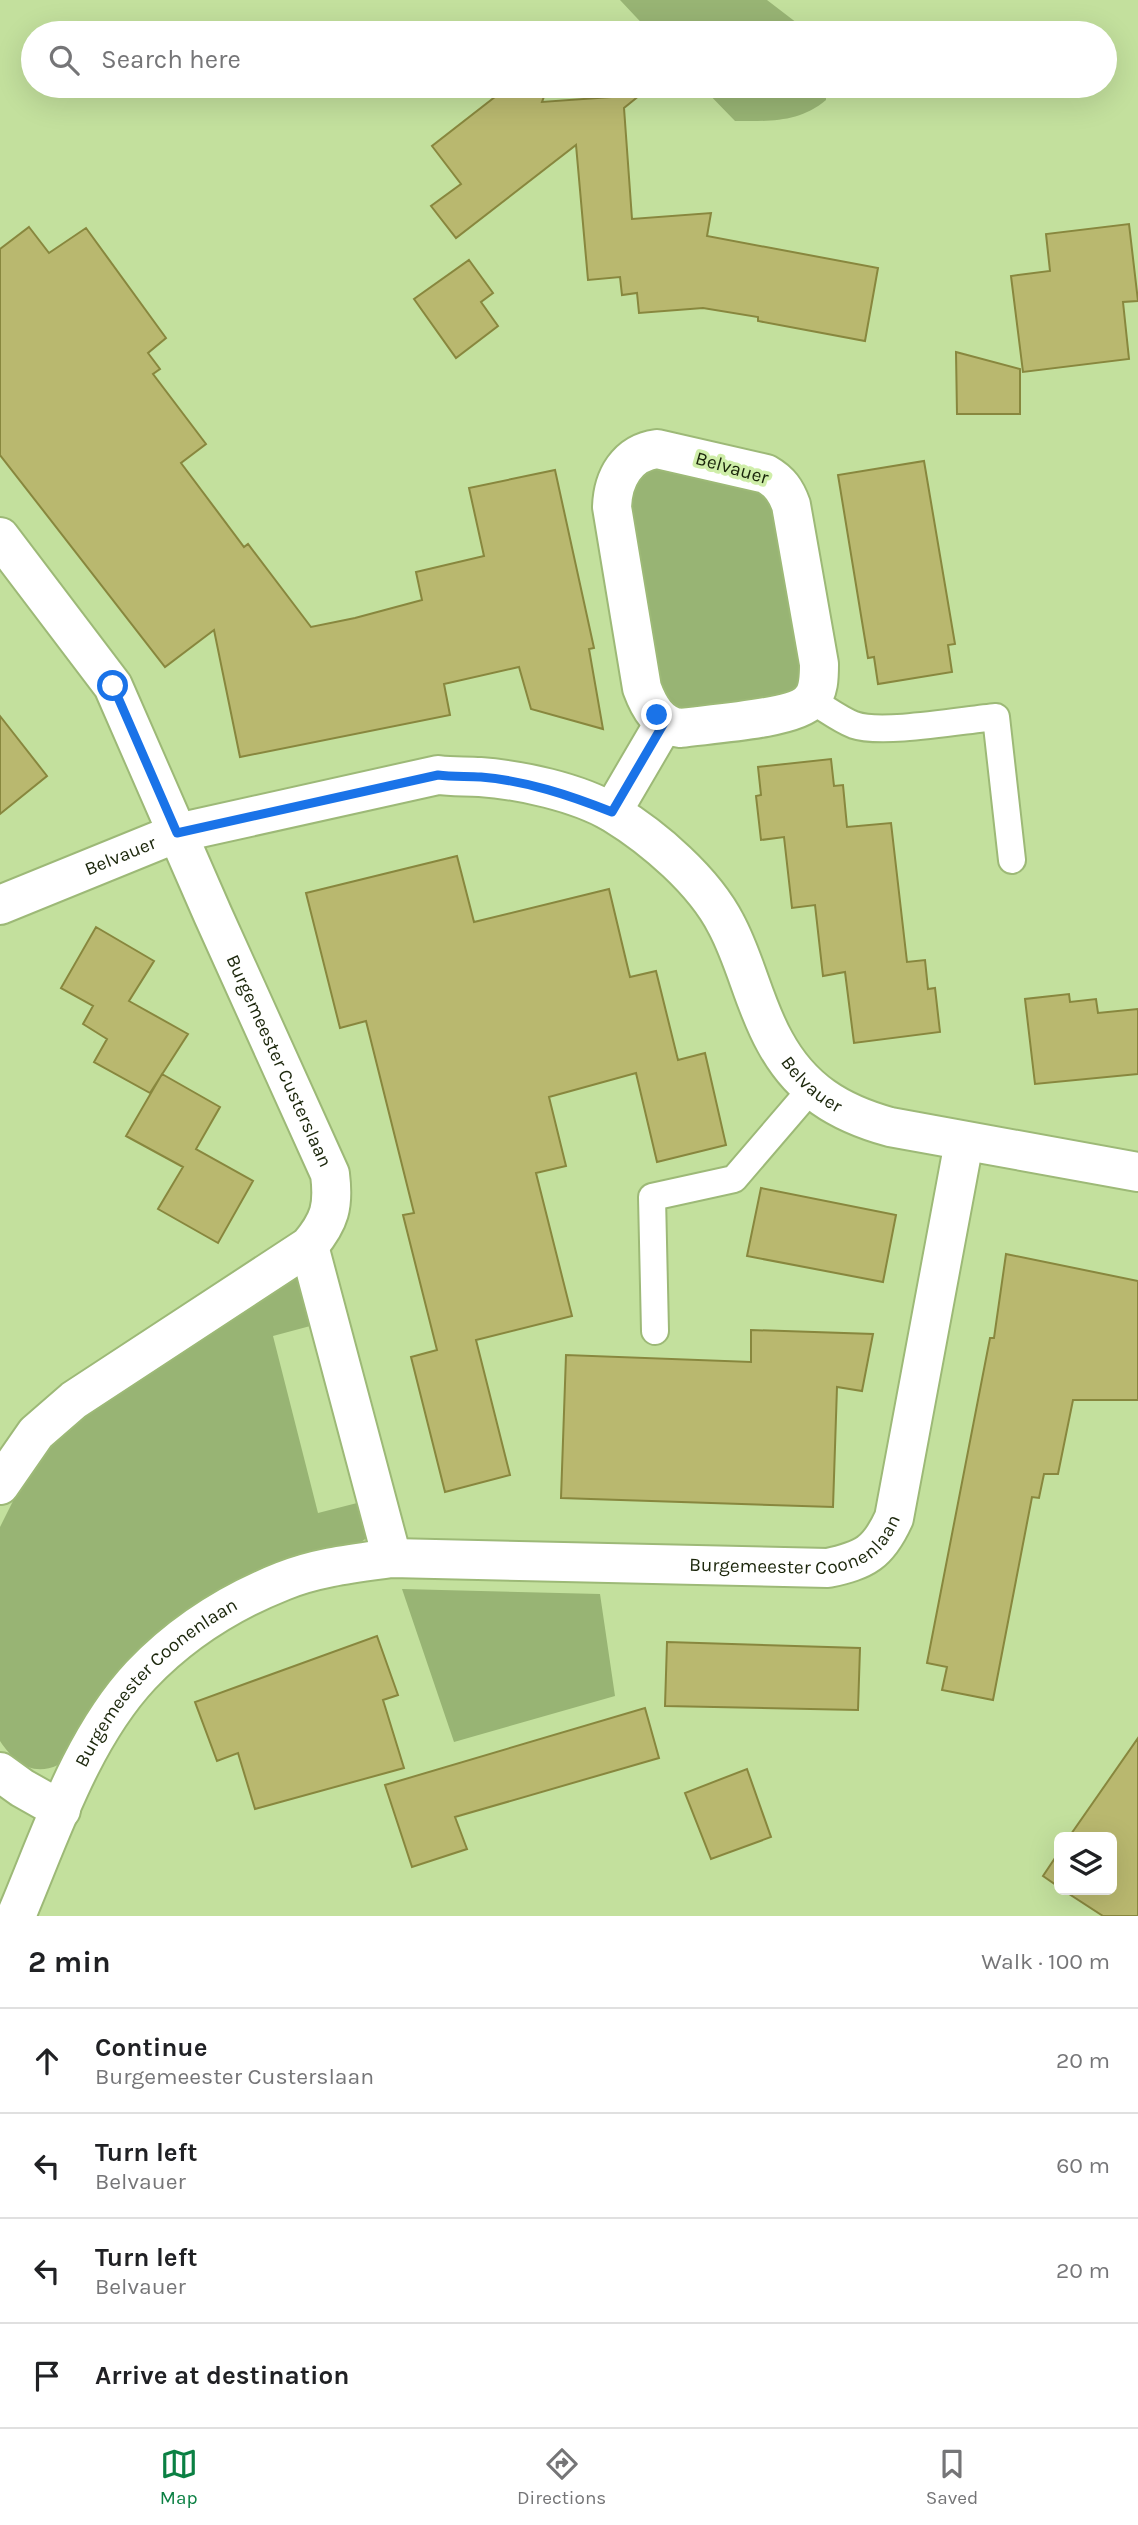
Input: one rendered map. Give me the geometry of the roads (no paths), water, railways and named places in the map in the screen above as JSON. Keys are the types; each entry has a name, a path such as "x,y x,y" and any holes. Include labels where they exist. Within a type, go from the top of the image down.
{"street":[{"name":"Belvauer","path":"664,723 648,705 642,688 612,507 612,492 617,479 634,457 645,451 671,451 766,474 787,493 819,664 819,680 811,700"},
{"name":"Burgemeester Custerslaan","path":"0,537 113,686 330,1174 333,1196 328,1218 309,1246 74,1400 36,1433 0,1485"},
{"path":"612,812 664,723 680,728 784,713 794,711 811,700"},
{"name":"Belvauer","path":"0,905 177,833 438,775 482,777 526,784 569,795 612,812 686,871 726,923 775,1042 802,1079 826,1101 858,1118 964,1142 1138,1172"},
{"name":"Burgemeester Coonenlaan","path":"16,1916 89,1751 113,1711 141,1675 201,1623 284,1580 338,1566 392,1558 828,1568 849,1563 870,1553 884,1539 894,1518 964,1142"},
{"path":"309,1246 392,1558"},
{"path":"0,1772 61,1810"}],"lane":[{"path":"811,700 854,725 867,728 996,717 1012,860"},
{"path":"655,1331 652,1197 734,1179 812,1088"}]}
